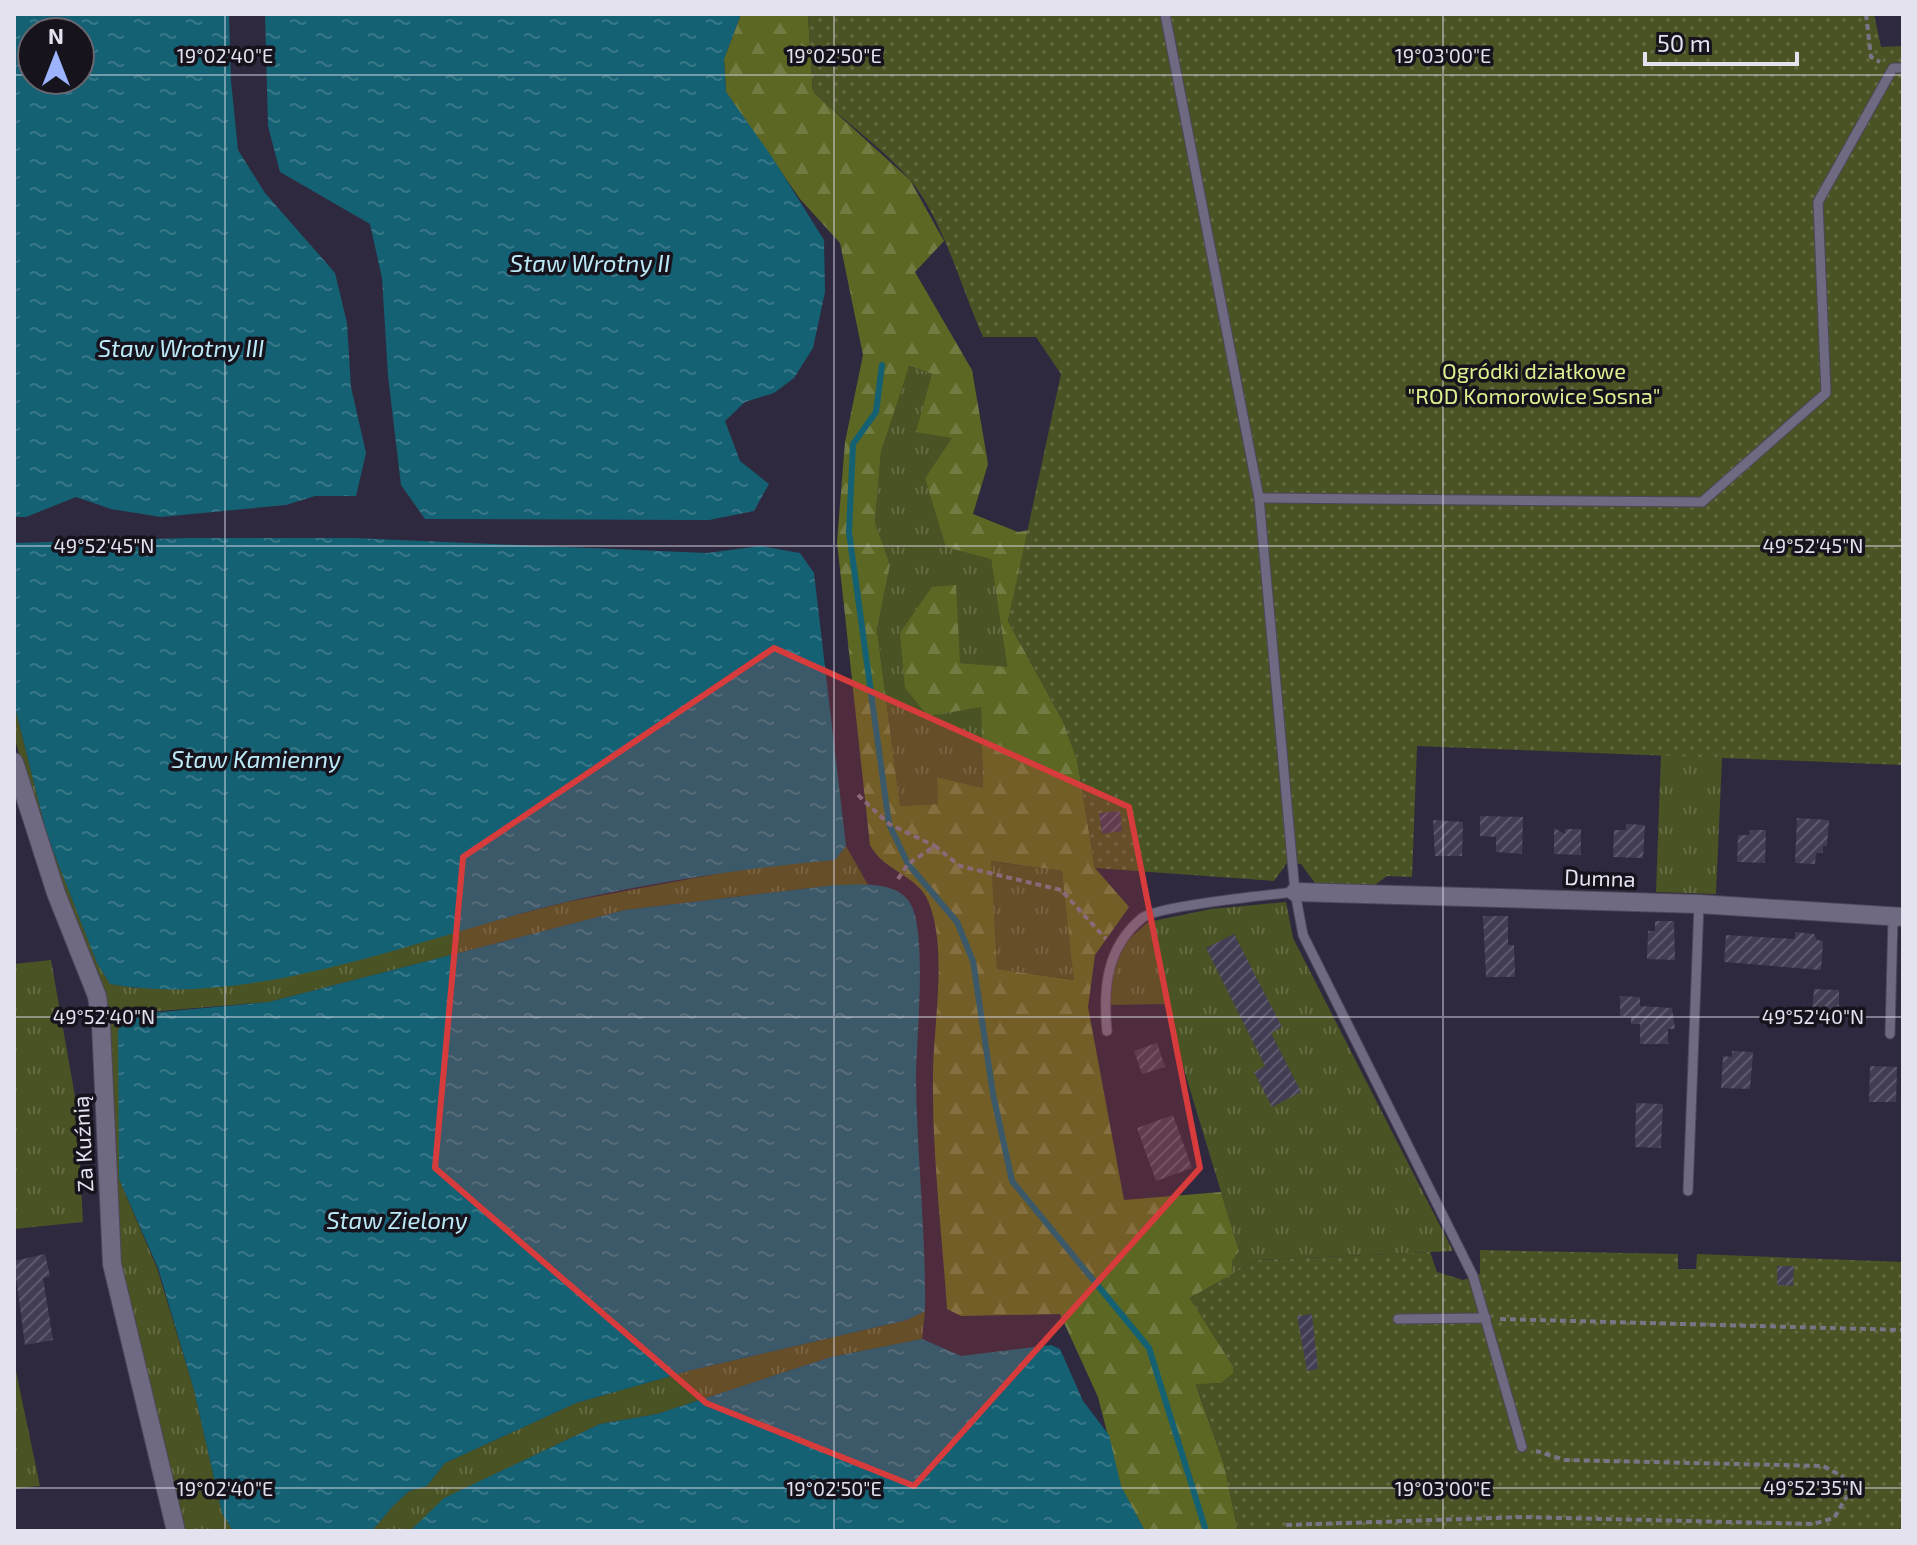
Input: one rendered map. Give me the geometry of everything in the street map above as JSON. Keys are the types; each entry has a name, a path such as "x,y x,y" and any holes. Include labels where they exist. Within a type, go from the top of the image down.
{"street":[{"name":"Za Kuźnią","path":"14,762 56,893 97,996 101,1024 112,1264 176,1531"},
{"name":"Dumna","path":"1295,892 1699,904 1898,917"}],"lane":[{"path":"1165,14 1259,498 1295,892 1303,935 1460,1248 1486,1318 1522,1447"},
{"path":"1259,498 1702,502 1826,393 1818,202 1898,68"},
{"path":"1107,1031 1103,992 1115,949 1144,916 1210,903 1295,892"},
{"path":"1688,1191 1699,904"},
{"path":"1890,1034 1898,917"},
{"path":"1398,1319 1486,1318"}],"path":[{"path":"1866,14 1871,57 1898,68"},
{"path":"858,795 889,824 935,846 960,866 1061,890 1115,949"},
{"path":"898,879 908,864 935,846"},
{"path":"1486,1318 1903,1330"},
{"path":"1286,1525 1523,1517 1813,1524 1834,1518 1847,1496 1842,1476 1823,1466 1565,1460 1522,1447"}],"highlighted area":[{"path":"774,648 1129,807 1200,1168 914,1486 706,1403 435,1168 463,857"}],"green space":[{"path":"741,14 808,14 813,92 910,180 944,241 915,272 972,370 988,464 973,514 1018,532 1029,530 1008,621 1063,721 1077,759 1095,868 1129,907 1095,955 1088,1007 1124,1200 1221,1192 1239,1251 1232,1261 1233,1274 1190,1298 1233,1366 1233,1374 1221,1383 1196,1385 1224,1464 1238,1531 1145,1531 1121,1487 1098,1397 1060,1314 961,1316 947,1309 933,1107 939,966 935,922 929,903 918,886 884,862 870,845 837,542 845,442 863,355 840,243 800,199 726,92 724,59","holes":["909,366 932,374 916,432 952,438 925,478 946,547 991,559 1007,667 960,663 956,585 932,587 900,633 905,688 928,716 981,707 983,788 937,777 938,804 900,806 877,630 890,565 875,522 881,452","991,861 1062,871 1074,980 997,969"]},
{"name":"Ogródki działkowe \"ROD Komorowice Sosna\"","path":"808,14 1874,14 1881,47 1903,46 1903,765 1417,746 1412,877 1387,876 1375,885 1315,883 1301,864 1287,863 1274,881 1095,868 1077,759 1063,721 1008,621 1061,374 1036,337 983,337 942,234 921,195 888,157 813,92"},
{"path":"908,366 932,374 953,437 925,478 991,558 1007,668 960,663 900,633 981,706 983,788 937,777 939,804 900,806 877,630 890,565 875,522 881,452"},
{"path":"14,703 47,835 97,963 110,984 136,988 453,931 567,902 759,866 835,860 846,846 868,885 836,885 625,910 269,1002 148,1012 119,1179 157,1268 194,1390 222,1513 233,1531 184,1531 123,1292 108,1032 51,864 14,736"},
{"path":"1661,754 1722,758 1716,894 1656,892"},
{"path":"990,861 1062,871 1075,980 997,969"},
{"path":"1286,902 1293,938 1453,1251 1258,1260 1233,1274 1232,1261 1239,1251 1164,1004 1111,1005 1107,997 1118,949 1148,922 1211,909"},
{"path":"51,960 77,1108 83,1222 14,1229 14,964"},
{"path":"1480,1250 1678,1254 1678,1269 1696,1269 1697,1254 1903,1262 1903,1531 1238,1531 1224,1464 1196,1384 1221,1383 1233,1374 1233,1366 1190,1298 1258,1260 1430,1252 1437,1272 1463,1280 1480,1274"},
{"path":"925,1311 922,1339 831,1357 657,1414 600,1424 445,1498 410,1531 372,1531 409,1491 427,1486 445,1463 576,1403 692,1370 907,1320"},
{"path":"14,1362 40,1486 14,1489"}],"water":[{"name":"Staw Wrotny III","path":"14,14 229,14 231,81 238,150 265,193 335,273 347,323 351,387 366,453 356,496 315,496 286,505 161,517 111,509 76,497 26,517 14,517"},
{"name":"Staw Wrotny II","path":"265,14 741,14 724,59 726,92 772,157 824,240 825,292 813,348 794,378 774,393 745,402 725,421 740,461 769,484 754,511 709,520 425,519 401,485 388,376 382,278 370,224 280,172 268,126"},
{"name":"Staw Kamienny","path":"188,538 353,538 707,553 761,546 800,553 814,573 846,846 835,860 700,876 566,902 340,965 281,978 222,987 165,989 110,984 97,963 47,835 14,703 14,543"},
{"name":"Staw Zielony","path":"836,885 876,885 896,890 910,903 915,917 920,961 916,1079 925,1311 907,1320 692,1370 576,1403 445,1463 427,1486 409,1491 372,1531 233,1531 222,1513 194,1390 158,1268 119,1179 118,1030 129,1015 269,1002 625,910"},
{"path":"922,1339 961,1356 1051,1345 1060,1349 1083,1401 1109,1435 1121,1486 1145,1531 410,1531 444,1498 600,1424 657,1414 831,1357"}],"building":[{"path":"1120,811 1122,831 1102,834 1099,813"},
{"path":"1480,816 1523,817 1522,854 1496,852 1496,837 1480,836"},
{"path":"1797,818 1829,820 1827,846 1823,846 1823,853 1816,853 1815,864 1795,863"},
{"path":"1433,820 1463,822 1462,856 1435,856"},
{"path":"1626,824 1645,825 1643,858 1613,857 1614,830 1626,830"},
{"path":"1554,828 1565,834 1565,829 1581,829 1581,855 1554,854"},
{"path":"1750,830 1766,830 1765,863 1737,862 1738,835 1749,835"},
{"path":"1483,916 1508,916 1508,945 1514,945 1515,977 1486,977"},
{"path":"1655,921 1674,921 1675,960 1647,959 1648,931 1655,931"},
{"path":"1795,932 1814,934 1817,940 1823,941 1821,970 1724,962 1726,935 1795,939"},
{"path":"1234,934 1282,1027 1271,1033 1301,1092 1272,1107 1254,1072 1265,1066 1206,948"},
{"path":"1814,989 1839,990 1839,1014 1812,1013"},
{"path":"1620,996 1640,997 1640,1006 1672,1008 1675,1029 1668,1029 1668,1044 1640,1044 1640,1024 1631,1024 1631,1016 1620,1016"},
{"path":"1157,1043 1165,1067 1142,1074 1134,1051"},
{"path":"1732,1051 1753,1052 1750,1089 1721,1088 1723,1056 1732,1057"},
{"path":"1870,1066 1897,1067 1896,1102 1869,1102"},
{"path":"1636,1103 1663,1104 1661,1148 1635,1147"},
{"path":"1173,1115 1192,1168 1156,1181 1137,1128"},
{"path":"45,1254 50,1276 43,1278 53,1340 25,1345 14,1261"},
{"path":"1777,1266 1794,1266 1793,1286 1777,1285"},
{"path":"1312,1314 1318,1369 1307,1371 1297,1316"}],"waterway":[{"path":"882,365 876,412 853,444 849,532 889,824 908,864 957,922 973,961 993,1094 1012,1181 1149,1348 1206,1531"}]}
